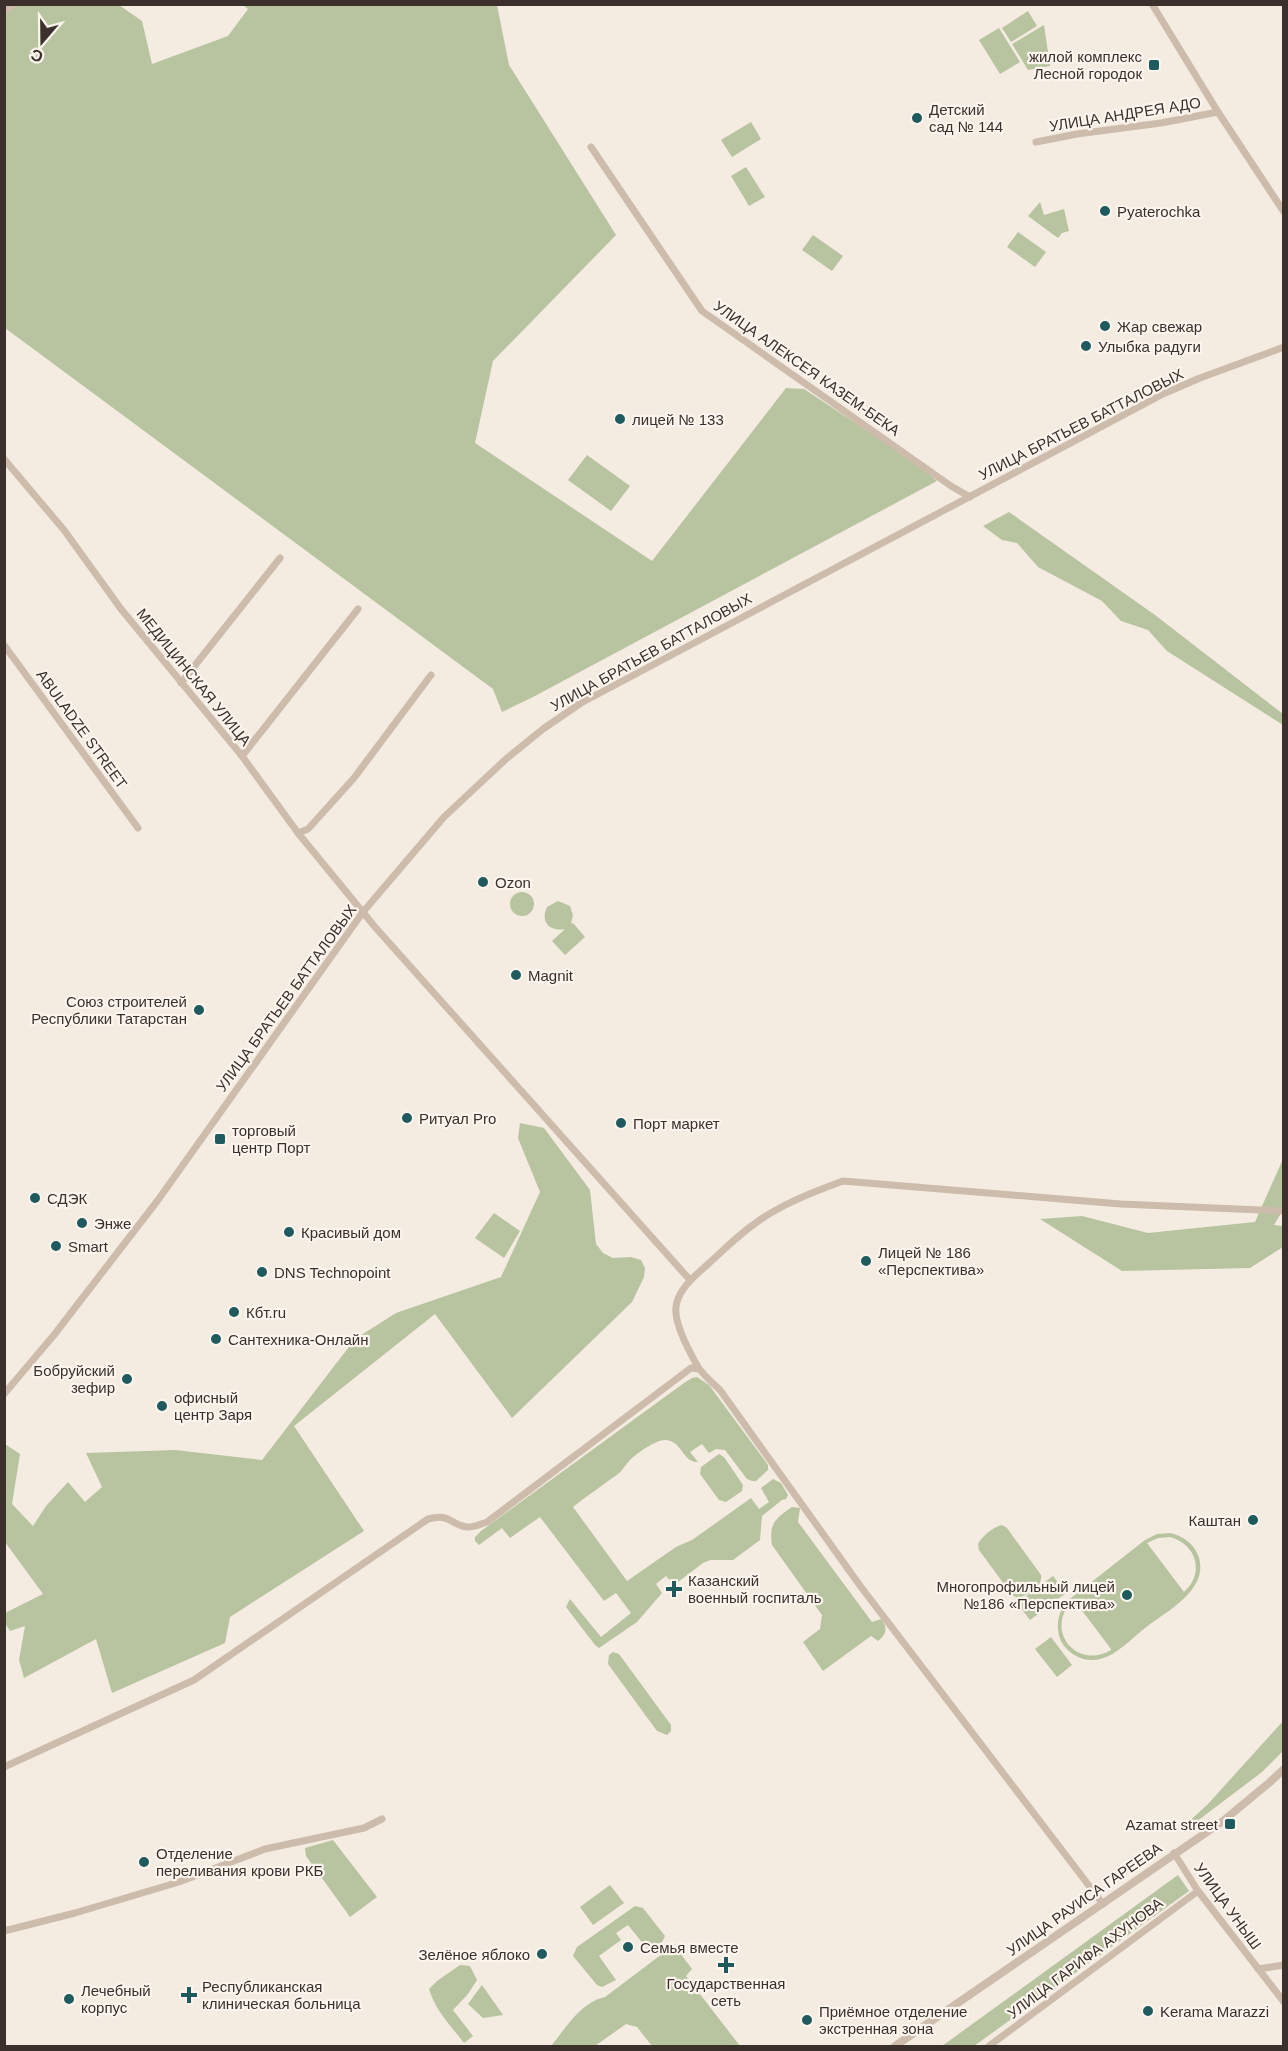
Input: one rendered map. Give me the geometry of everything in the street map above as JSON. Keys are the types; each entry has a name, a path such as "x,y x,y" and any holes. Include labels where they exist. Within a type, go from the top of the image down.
{"street":[{"path":"4,11 14,4"},
{"path":"1152,4 1218,112 1284,212"},
{"name":"УЛИЦА АНДРЕЯ АДО","path":"1036,142 1218,112"},
{"name":"УЛИЦА АЛЕКСЕЯ КАЗЕМ-БЕКА","path":"591,147 702,311 970,497"},
{"name":"УЛИЦА БРАТЬЕВ БАТТАЛОВЫХ","path":"4,1394 54,1335 153,1206 363,912 444,817 506,759 543,729 581,704 1163,394 1284,347"},
{"name":"МЕДИЦИНСКАЯ УЛИЦА","path":"4,459 64,530 121,609 242,756 298,834 375,927 690,1280"},
{"path":"181,683 280,558"},
{"path":"242,756 358,609"},
{"name":"ABULADZE STREET","path":"4,645 138,828"},
{"path":"298,834 308,829 354,778 431,675"},
{"path":"1103,1904 855,1578 720,1390 699,1368 676,1317 676,1308 679,1297 690,1280 753,1225 781,1208 843,1181 1121,1204 1284,1211"},
{"path":"4,1767 194,1680 428,1519 438,1516 448,1518 469,1528 487,1522 691,1368 699,1368"},
{"name":"УЛИЦА РАУИСА ГАРЕЕВА","path":"895,2046 1223,1821 1284,1769"},
{"path":"4,1931 75,1913 168,1885 265,1849 364,1828 382,1820"},
{"name":"УЛИЦА УНЫШ","path":"1174,1853 1198,1891 1284,2002"},
{"name":"УЛИЦА ГАРИФА АХУНОВА","path":"989,2046 1198,1891"},
{"path":"1258,1969 1284,1965"}],"green space":[{"path":"5,5 119,5 142,21 152,64 228,36 248,9 243,5 497,5 509,65 616,235 493,361 475,443 652,561 786,388 804,389 916,463 937,481 502,712 493,689 5,328"},
{"path":"1028,11 1037,26 1011,42 1002,28"},
{"path":"1044,25 1050,66 1028,70 1012,44"},
{"path":"999,28 1020,62 1000,74 979,40"},
{"path":"751,122 761,139 732,157 721,140"},
{"path":"746,167 765,197 749,206 731,176"},
{"path":"1040,202 1044,215 1064,209 1069,231 1062,233 1058,238 1028,216"},
{"path":"1018,232 1046,252 1035,267 1007,247"},
{"path":"813,235 843,256 832,271 802,250"},
{"path":"587,455 630,486 611,511 568,480"},
{"path":"1009,512 1155,615 1283,714 1283,725 1167,651 1148,630 1121,621 1102,601 1038,567 1017,543 1002,540 983,526"},
{"path":"522,892 531,895 534,904 531,913 522,916 513,913 510,904 513,895"},
{"path":"558,901 570,906 573,915 571,924 573,923 585,937 565,955 552,941 565,929 551,927 545,917 547,907"},
{"path":"520,1123 544,1128 590,1190 596,1244 603,1253 613,1258 631,1257 641,1260 645,1268 644,1277 632,1302 512,1418 435,1314 294,1426 364,1531 230,1617 225,1643 112,1693 96,1639 24,1678 19,1660 25,1626 10,1631 5,1623 5,1613 43,1594 5,1542 5,1444 20,1454 12,1504 33,1526 46,1506 68,1482 85,1502 102,1487 86,1453 175,1450 262,1460 355,1339 396,1313 501,1277 540,1192 518,1138"},
{"path":"1283,1159 1283,1210 1274,1225 1283,1226 1283,1247 1250,1268 1122,1271 1040,1219 1082,1216 1148,1233 1255,1222"},
{"path":"494,1213 520,1231 504,1258 475,1238"},
{"path":"697,1377 709,1385 768,1465 768,1470 756,1481 752,1481 747,1479 725,1450 716,1449 709,1453 702,1444 690,1452 698,1462 689,1459 676,1444 666,1440 652,1444 637,1454 618,1474 573,1507 627,1581 676,1547 692,1540 751,1498 759,1509 769,1502 761,1488 773,1479 781,1483 788,1495 786,1499 762,1516 760,1540 733,1560 710,1560 703,1563 674,1585 666,1576 656,1584 662,1593 637,1622 599,1648 566,1607 570,1599 601,1637 631,1613 616,1593 604,1601 540,1517 510,1538 502,1528 479,1545 475,1537 684,1383"},
{"path":"719,1454 724,1457 743,1485 742,1491 726,1502 719,1500 700,1474 701,1467"},
{"path":"792,1507 800,1508 798,1522 872,1622 881,1619 886,1628 878,1641 871,1636 823,1671 803,1642 820,1629 822,1615 772,1545 771,1531 774,1522"},
{"path":"1002,1525 1007,1528 1041,1575 1037,1586 1018,1598 1012,1595 979,1550 978,1544 982,1538"},
{"path":"1170,1533 1179,1536 1196,1551 1200,1567 1193,1589 1185,1598 1112,1654 1100,1659 1089,1660 1072,1654 1064,1646 1058,1631 1059,1615 1066,1602 1145,1540 1157,1534","holes":["1170,1537 1187,1546 1195,1560 1194,1577 1191,1585 1184,1592 1147,1543 1158,1538","1074,1600 1111,1649 1111,1650 1098,1655 1086,1655 1075,1651 1067,1643 1062,1622 1065,1611"]},
{"path":"1053,1576 1066,1593 1030,1620 1017,1603"},
{"path":"1051,1637 1072,1665 1057,1677 1035,1649"},
{"path":"613,1652 619,1654 671,1725 671,1731 667,1735 657,1731 608,1664 609,1655"},
{"path":"1283,1721 1283,1751 1262,1772 1184,1831 1183,1827 1208,1804"},
{"path":"333,1840 377,1897 350,1917 306,1856 305,1848"},
{"path":"1178,1875 1189,1891 974,2046 942,2046"},
{"path":"610,1885 624,1903 593,1925 580,1907"},
{"path":"635,1906 643,1908 665,1936 661,1944 650,1952 628,1925 616,1933 621,1940 599,1956 616,1980 602,1987 597,1985 573,1956 577,1947"},
{"path":"674,1945 692,1969 686,1976 740,2046 652,2046 637,2027 626,2024 595,2046 551,2046 581,2010 605,1997"},
{"path":"460,1965 470,1966 477,1980 453,2010 473,2036 464,2043 439,2011 429,1989"},
{"path":"482,1985 503,2015 483,2018 468,2004"}],"place":[{"name":"жилой комплекс Лесной городок","path":"1154,65"},
{"name":"Детский сад № 144","path":"917,118"},
{"name":"Pyaterochka","path":"1105,211"},
{"name":"Жар свежар","path":"1105,326"},
{"name":"Улыбка радуги","path":"1086,346"},
{"name":"лицей № 133","path":"620,419"},
{"name":"Ozon","path":"483,882"},
{"name":"Magnit","path":"516,975"},
{"name":"Союз строителей Республики Татарстан","path":"199,1010"},
{"name":"Ритуал Pro","path":"407,1118"},
{"name":"Порт маркет","path":"621,1123"},
{"name":"торговый центр Порт","path":"220,1139"},
{"name":"СДЭК","path":"35,1198"},
{"name":"Энже","path":"82,1223"},
{"name":"Красивый дом","path":"289,1232"},
{"name":"Smart","path":"56,1246"},
{"name":"Лицей № 186 «Перспектива»","path":"866,1261"},
{"name":"DNS Technopoint","path":"262,1272"},
{"name":"Кбт.ru","path":"234,1312"},
{"name":"Сантехника-Онлайн","path":"216,1339"},
{"name":"Бобруйский зефир","path":"127,1379"},
{"name":"офисный центр Заря","path":"162,1406"},
{"name":"Каштан","path":"1253,1520"},
{"name":"Казанский военный госпиталь","path":"674,1589"},
{"name":"Многопрофильный лицей №186 «Перспектива»","path":"1127,1595"},
{"name":"Azamat street","path":"1230,1824"},
{"name":"Отделение переливания крови РКБ","path":"144,1862"},
{"name":"Семья вместе","path":"628,1947"},
{"name":"Зелёное яблоко","path":"542,1954"},
{"name":"Государственная сеть","path":"726,1965"},
{"name":"Республиканская клиническая больница","path":"189,1995"},
{"name":"Лечебный корпус","path":"69,1999"},
{"name":"Kerama Marazzi","path":"1148,2011"},
{"name":"Приёмное отделение экстренная зона","path":"807,2020"}]}
